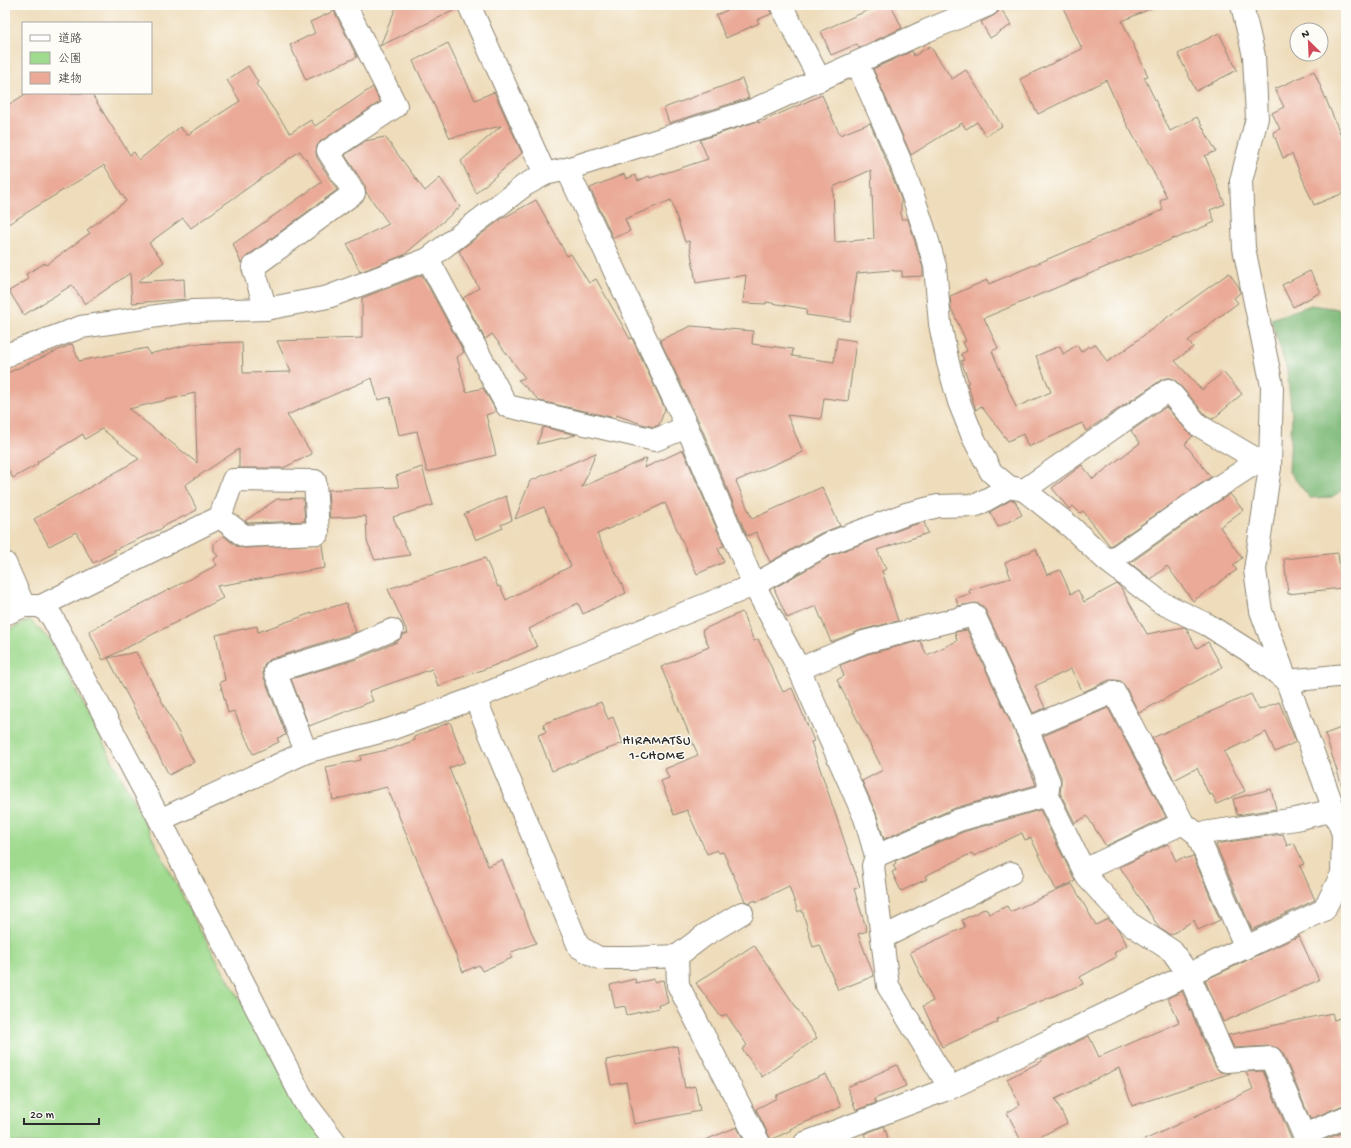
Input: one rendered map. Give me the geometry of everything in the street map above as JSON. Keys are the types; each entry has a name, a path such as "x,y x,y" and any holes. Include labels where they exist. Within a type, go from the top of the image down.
{"street":[{"path":"266,309 253,267 354,192 328,151 396,106 345,5"},
{"path":"469,5 545,174"},
{"path":"781,5 820,80"},
{"path":"5,357 11,353 81,326 192,312 266,309 328,297 428,259 525,186 545,174 567,169 752,110 988,5"},
{"path":"805,1143 950,1088 1324,910 1344,874 1343,834 1261,611 1255,570 1272,386 1244,248 1241,181 1257,118 1254,56 1242,5"},
{"path":"857,63 899,158 914,198 935,266 940,324 948,362 959,402 973,437 991,472 1071,527 1110,562 1160,602 1208,625 1249,651 1287,681 1346,675"},
{"path":"567,169 687,427 754,585 799,669 865,818 876,856 873,866 888,986 950,1088"},
{"path":"428,259 507,406 655,440 687,427"},
{"path":"160,820 306,752 391,729 475,698 754,585 827,544 906,514 938,506 977,505 1016,489 1168,390 1198,425 1265,463"},
{"path":"1110,562 1189,506 1265,463"},
{"path":"23,609 220,517 233,480 315,481 318,533 244,536 220,517"},
{"path":"5,563 23,609"},
{"path":"23,609 52,617 160,820 304,1101 336,1143"},
{"path":"799,669 864,642 974,615 1027,729 1049,782 1047,795 1087,877 1129,923 1172,951 1189,975 1226,1060 1271,1058 1306,1139 1346,1117"},
{"path":"306,752 275,671 352,647 392,630"},
{"path":"1027,729 1114,692 1190,828 1246,948"},
{"path":"475,698 579,947 598,958 677,956 705,935 742,913"},
{"path":"876,856 960,820 1047,795"},
{"path":"1084,870 1190,828 1296,820 1334,810"},
{"path":"882,938 1011,873"},
{"path":"677,956 678,985 759,1143"}],"green space":[{"path":"1311,305 1338,309 1346,325 1346,487 1332,497 1310,498 1289,472 1292,416 1287,370 1271,319"},
{"path":"30,620 50,640 199,928 300,1105 329,1143 5,1143 5,632"}],"building":[{"path":"397,5 457,5 457,9 380,46"},
{"path":"739,5 769,5 771,14 757,20 759,23 726,38 716,15"},
{"path":"880,5 891,5 902,28 859,48 857,44 831,55 821,31"},
{"path":"1062,5 1159,5 1122,21 1148,76 1144,77 1170,131 1197,117 1216,151 1205,156 1225,204 1210,210 1215,222 984,318 998,348 992,351 1016,407 1051,392 1036,356 1060,346 1063,354 1077,345 1081,352 1089,346 1090,348 1096,344 1107,362 1229,273 1239,287 1240,293 1234,298 1238,303 1188,341 1193,347 1175,361 1202,390 1223,372 1242,394 1213,419 1206,415 1177,382 1172,378 1166,378 1086,431 1082,423 1028,447 1023,434 1008,441 981,406 976,410 967,383 969,382 961,361 964,360 961,354 967,351 963,342 966,341 951,308 950,296 987,280 989,284 1163,210 1160,201 1167,197 1124,119 1106,80 1038,114 1020,79 1082,49"},
{"path":"1000,7 1011,25 990,38 981,22 993,16 998,12"},
{"path":"334,11 357,57 306,80 290,45 315,33 310,22"},
{"path":"1219,33 1237,70 1196,91 1178,54"},
{"path":"448,43 475,100 494,92 522,153 476,193 461,161 501,126 450,138 413,61"},
{"path":"930,46 952,79 966,70 1002,126 986,136 977,122 966,129 962,123 911,155 873,69 912,51 914,56"},
{"path":"248,66 258,82 256,84 290,133 311,120 315,126 373,87 380,102 321,141 317,146 317,158 337,190 246,257 241,263 233,244 322,182 300,151 191,228 183,218 149,243 164,262 137,282 184,279 185,299 132,303 130,273 85,304 72,285 24,315 9,291 29,279 26,274 45,263 46,265 90,233 87,230 126,201 104,165 5,226 5,107 25,94 92,94 130,155 134,152 139,160 180,127 187,135 240,101 227,80"},
{"path":"1314,71 1346,147 1346,192 1314,205 1292,154 1283,158 1273,132 1280,129 1272,113 1284,107 1275,89"},
{"path":"742,79 749,98 669,123 664,108"},
{"path":"822,95 840,135 870,123 901,199 901,219 908,219 923,268 923,276 902,277 902,271 893,270 857,273 850,321 806,315 807,309 766,302 766,304 743,303 746,275 696,283 689,241 685,242 671,200 625,219 630,231 613,238 590,188 624,174 626,179 635,175 638,181 649,176 650,178 708,159 700,140 758,121 758,123","holes":["871,170 874,239 835,242 833,187"]},
{"path":"385,137 425,191 440,178 460,207 404,255 360,272 347,244 389,224 366,192 365,186 345,155 365,141"},
{"path":"536,200 567,256 571,254 589,283 596,279 630,339 632,338 665,409 659,425 654,427 616,415 615,418 540,401 518,380 525,378 492,334 485,339 463,298 479,288 459,251 503,218"},
{"path":"1310,271 1321,292 1293,307 1282,285"},
{"path":"422,275 464,352 457,357 466,392 483,388 495,409 495,412 486,415 496,455 427,472 417,431 399,435 390,397 378,400 372,378 287,415 312,454 283,468 239,468 239,449 185,485 197,510 162,527 163,528 114,550 115,552 93,563 76,532 49,546 34,519 139,459 102,429 85,439 83,434 37,462 38,464 13,478 5,464 5,374 72,344 79,361 147,348 149,354 192,344 242,342 243,373 291,372 277,341 362,338 362,298","holes":["195,393 197,463 129,409"]},
{"path":"691,326 753,331 752,344 793,349 792,356 834,362 837,338 856,341 848,401 824,398 821,419 787,415 803,452 736,481 752,519 822,487 840,526 821,533 770,562 756,532 747,536 699,422 660,340"},
{"path":"1166,407 1193,436 1185,444 1211,477 1110,546 1083,511 1080,513 1073,506 1069,509 1052,488 1082,465 1093,479 1140,443 1131,431"},
{"path":"543,427 576,435 537,444"},
{"path":"683,450 724,546 718,548 724,562 697,574 665,503 597,534 626,593 583,614 578,603 529,629 537,647 493,666 438,686 432,669 369,691 373,701 309,726 291,679 357,659 397,642 403,635 408,633 388,589 485,558 498,587 500,586 506,600 571,566 544,507 515,519 530,481 596,453 582,487 647,458 644,468"},
{"path":"422,467 433,505 393,517 410,555 375,560 367,541 366,516 330,518 328,490 399,487 396,476"},
{"path":"1230,494 1243,510 1220,527 1242,558 1233,565 1237,570 1193,601 1167,566 1151,579 1130,563 1196,516"},
{"path":"506,496 512,520 501,525 503,528 476,540 464,514"},
{"path":"303,498 305,521 248,523 245,521 277,499"},
{"path":"1011,500 1015,501 1022,515 998,527 990,512"},
{"path":"924,522 928,533 877,550 886,569 882,571 898,621 861,630 831,642 816,606 787,618 774,588 832,555"},
{"path":"224,536 236,546 245,548 322,544 325,568 217,586 223,598 103,660 89,631 217,565 213,560 218,556 214,551 214,543"},
{"path":"1036,549 1047,575 1060,570 1071,594 1078,590 1084,602 1117,584 1121,588 1147,634 1184,627 1197,648 1208,642 1222,667 1139,713 1121,681 1109,680 1083,692 1071,669 1035,686 1045,708 1033,713 985,609 982,605 976,603 958,606 956,598 970,594 969,590 1011,578 1005,563"},
{"path":"1338,553 1342,588 1288,594 1284,559"},
{"path":"346,603 356,632 271,659 265,663 263,675 286,735 277,738 279,742 253,754 234,711 228,713 220,682 225,680 216,635 257,626 258,632"},
{"path":"742,612 754,641 758,639 783,692 792,688 814,741 811,742 860,887 854,889 867,931 858,934 874,976 838,990 820,945 813,947 802,910 798,912 789,886 756,902 756,900 749,903 745,901 723,852 719,853 717,850 707,854 687,810 674,815 661,781 669,778 665,769 698,755 661,667 709,647 702,630"},
{"path":"967,630 1016,734 1036,785 955,808 884,839 876,813 862,781 883,770 837,680 844,676 840,665 868,654 920,641 927,655 957,641 955,632"},
{"path":"136,652 194,762 169,775 108,658"},
{"path":"1251,694 1259,710 1279,702 1296,742 1275,752 1266,732 1224,752 1245,791 1217,804 1212,794 1209,795 1197,768 1174,780 1152,738"},
{"path":"601,702 608,719 613,717 623,743 552,771 538,735 546,732 543,724"},
{"path":"1108,708 1166,817 1106,846 1087,816 1075,823 1060,793 1061,777 1043,736"},
{"path":"450,722 465,762 449,768 488,866 502,860 536,943 509,953 512,958 482,971 479,965 463,972 387,787 333,800 326,767 361,760 360,756 391,749 415,740 414,737"},
{"path":"1346,726 1346,785 1342,786 1325,734"},
{"path":"1271,789 1276,809 1237,815 1233,799"},
{"path":"1040,810 1075,881 1056,890 1031,838 1025,840 1022,833 974,856 972,853 925,876 927,879 901,891 892,872 896,870 893,865 896,863 895,861 963,832"},
{"path":"1283,834 1287,846 1294,843 1304,864 1300,866 1315,900 1252,930 1216,845"},
{"path":"1168,844 1176,861 1184,857 1185,859 1193,856 1220,920 1198,930 1194,920 1171,935 1160,929 1120,867"},
{"path":"1072,884 1096,925 1108,919 1118,929 1127,945 1114,953 1116,957 1080,977 1083,984 997,1019 998,1022 942,1047 923,1006 933,1001 910,952 965,927 962,920 986,908 989,914 1007,906 1010,912"},
{"path":"1299,936 1319,980 1223,1022 1205,980"},
{"path":"754,945 817,1038 762,1077 742,1049 747,1045 726,1014 721,1017 696,983"},
{"path":"635,979 636,983 654,979 654,982 663,980 668,1003 658,1005 659,1008 627,1015 625,1006 615,1008 610,985"},
{"path":"1182,991 1215,1066 1220,1072 1231,1073 1132,1106 1119,1068 1055,1099 1067,1123 1028,1143 1022,1143 1007,1112 1020,1105 1007,1079 1042,1061 1041,1059 1089,1036 1099,1057 1179,1022 1168,998"},
{"path":"1332,1013 1334,1020 1340,1018 1346,1048 1346,1105 1310,1119 1283,1053 1278,1048 1270,1046 1234,1048 1228,1035"},
{"path":"677,1046 685,1088 695,1086 700,1111 634,1124 626,1082 611,1085 606,1060"},
{"path":"897,1065 906,1086 874,1099 876,1103 856,1110 847,1087"},
{"path":"1263,1071 1292,1141 1287,1143 1138,1143 1253,1089 1246,1072"},
{"path":"826,1074 841,1107 790,1129 791,1130 771,1140 756,1109 777,1098 775,1096"},
{"path":"884,1126 888,1138 875,1143 868,1143 864,1134"},
{"path":"737,1127 745,1143 698,1143"},
{"path":"1346,1131 1346,1143 1319,1143 1319,1142"}],"district":[{"name":"HIRAMATSU 1-CHOME","path":"657,746"}]}
